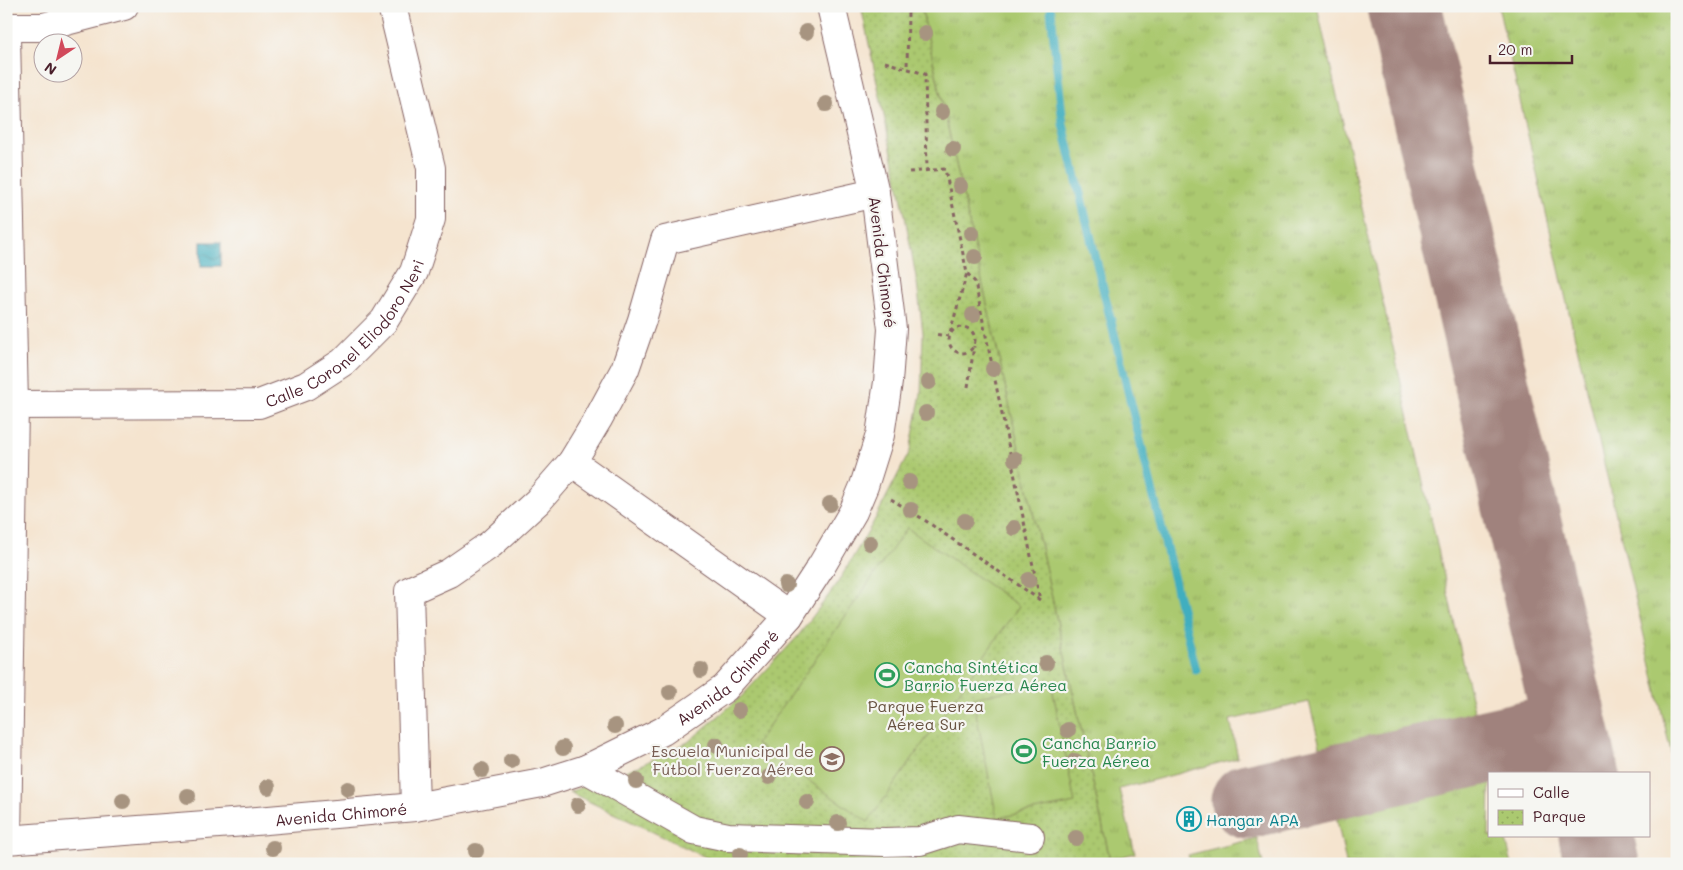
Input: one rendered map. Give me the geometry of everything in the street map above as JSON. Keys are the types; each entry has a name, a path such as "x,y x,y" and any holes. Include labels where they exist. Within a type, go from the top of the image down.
{"street":[{"path":"6,27 42,27 124,6"},
{"name":"Calle Coronel Eliodoro Neri","path":"10,405 259,404 306,386 343,362 384,321 414,272 431,219 431,168 392,6"},
{"name":"Avenida Chimoré","path":"7,840 415,807 542,784 586,769 663,731 725,688 789,616 822,565 853,512 864,486 880,435 888,382 892,329 875,193 830,6"},
{"path":"6,36 10,405 7,840"},
{"path":"415,807 409,591 449,573 491,544 538,500 572,462 625,369 642,320 665,240 875,193"},
{"path":"572,462 789,616"},
{"path":"586,769 694,830 728,837 885,842 920,841 958,829 1030,837"}],"path":[{"path":"904,6 908,13 907,69"},
{"path":"885,62 926,74 927,170"},
{"path":"910,172 945,169 967,273 949,336 951,348 958,353 970,350 974,342"},
{"path":"891,499 924,519 1040,600 975,282 967,273"},
{"path":"949,336 954,329 963,327 973,334 974,342 968,387"},
{"path":"934,334 949,336"}],"green space":[{"name":"Parque Fuerza Aérea Sur","path":"861,6 921,6 1110,860 720,864 569,792 639,766 688,742 742,696 798,636 837,584 874,521 910,451 921,393 923,333 917,283 904,211"},
{"path":"921,6 1317,6 1477,724 1346,756 1330,755 1320,746 1309,702 1230,720 1238,758 1119,789 1135,853 1110,860"},
{"path":"1498,6 1677,6 1677,778"},
{"name":"Cancha Sintética Barrio Fuerza Aérea","path":"907,528 1019,606 868,822 756,744"},
{"name":"Cancha Barrio Fuerza Aérea","path":"1051,682 1075,803 997,818 973,698"},
{"path":"1489,768 1488,838 1506,838 1512,864 1345,864 1337,820 1343,805 1354,799"},
{"path":"1257,838 1263,864 1191,864 1188,855"}],"water":[{"path":"201,242 221,242 221,266 201,266"}],"waterway":[{"path":"1051,11 1063,124 1196,670"}],"taxiway":[{"path":"1404,6 1582,772"},
{"path":"1248,801 1530,737"},
{"path":"1596,838 1602,864"}],"place":[{"name":"Cancha Sintética Barrio Fuerza Aérea","path":"887,675"},
{"name":"Cancha Barrio Fuerza Aérea","path":"1024,751"},
{"name":"Escuela Municipal de Fútbol Fuerza Aérea","path":"832,759"},
{"name":"Hangar APA","path":"1189,819"}]}
